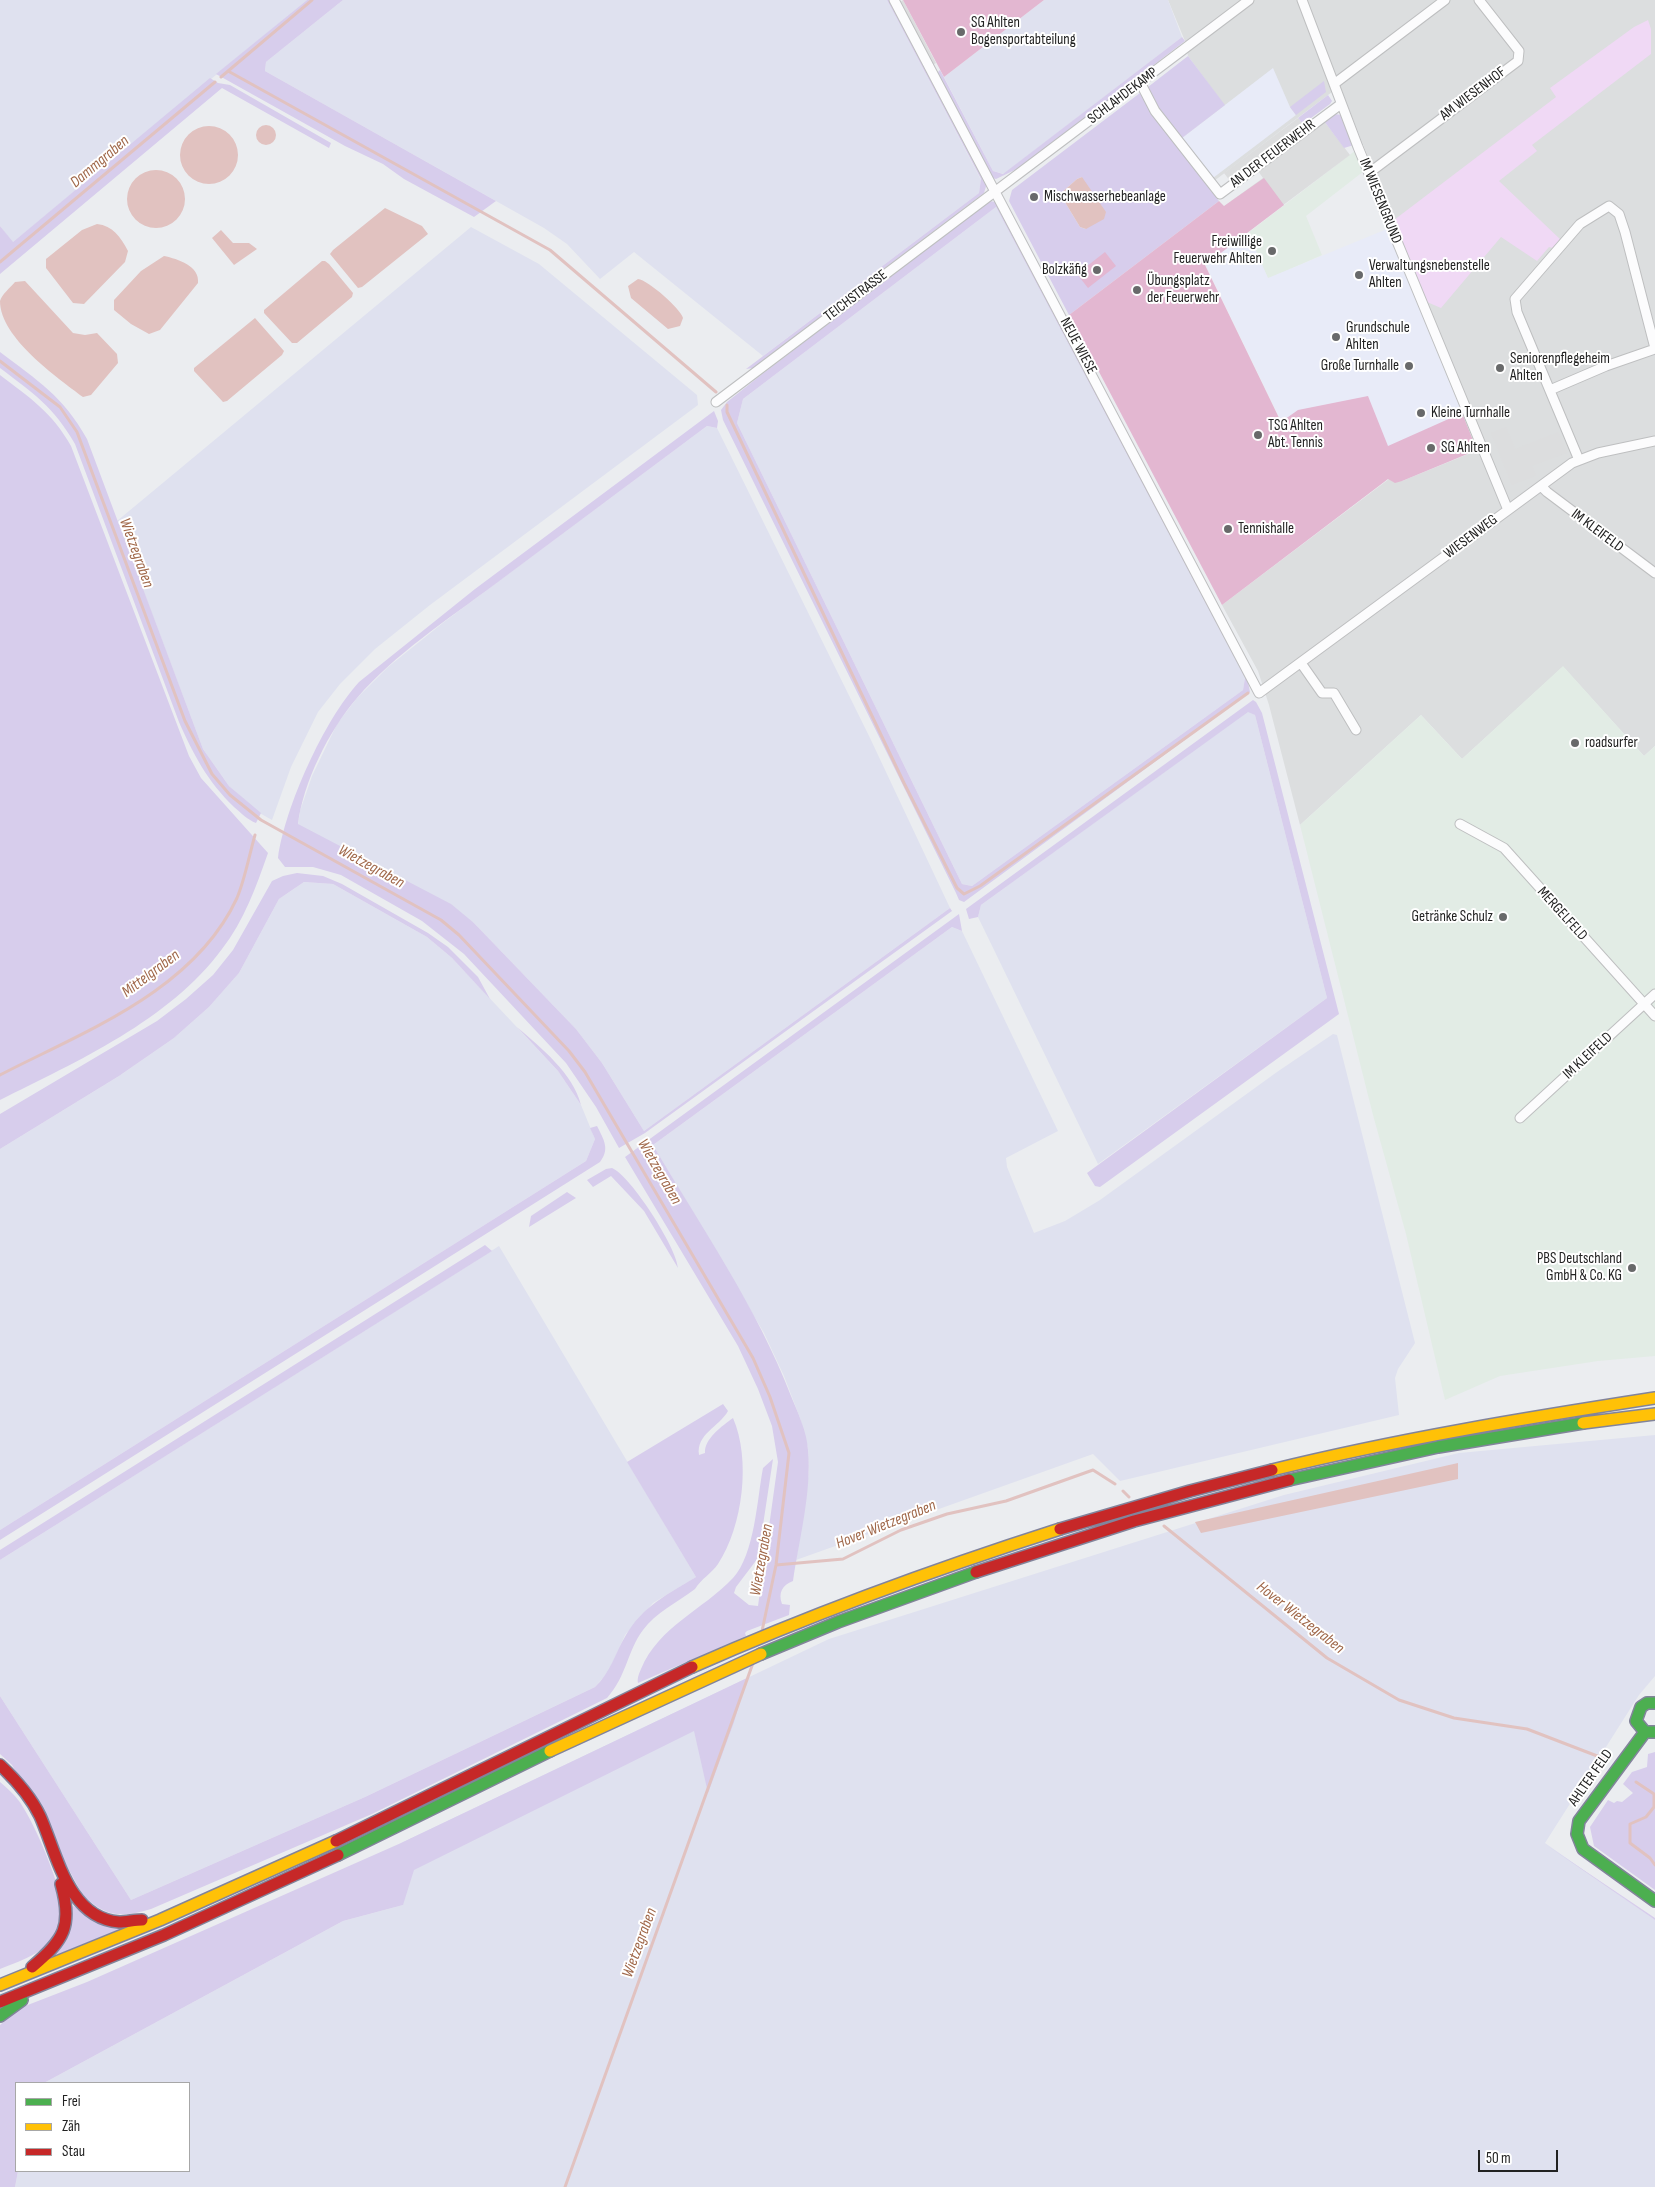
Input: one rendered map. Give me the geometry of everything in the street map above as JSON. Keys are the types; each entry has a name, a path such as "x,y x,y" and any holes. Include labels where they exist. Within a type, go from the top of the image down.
{"main road":[{"path":"0,1984 174,1913 317,1849 648,1688 743,1645 919,1575 1045,1533 1163,1498 1287,1465 1408,1438 1541,1414 1655,1398"},
{"path":"0,2002 43,1986 155,1938 322,1863 662,1698 791,1642 923,1590 1050,1547 1172,1511 1287,1481 1429,1449 1541,1429 1655,1414"},
{"name":"AHLTER FELD","path":"1655,1703 1645,1704 1636,1714 1636,1721 1650,1732 1579,1821 1577,1834 1583,1849 1655,1901"},
{"path":"0,1764 28,1795 39,1814 68,1884 76,1898 87,1910 101,1919 121,1923 174,1913"},
{"path":"0,1777 16,1793 34,1818 61,1886 68,1918 65,1933 55,1947 18,1978"},
{"path":"0,2016 43,1986"}],"street":[{"name":"NEUE WIESE","path":"894,0 1259,693"},
{"name":"SCHLAHDEKAMP","path":"995,191 1249,0"},
{"name":"IM WIESENGRUND","path":"1302,0 1341,104 1508,510"},
{"path":"1334,84 1445,0"},
{"name":"AM WIESENHOF","path":"1369,173 1518,61 1518,51 1479,0"},
{"name":"AN DER FEUERWEHR","path":"1140,82 1155,111 1220,194 1341,104"},
{"name":"TEICHSTRASSE","path":"716,402 995,191"},
{"path":"1550,390 1655,348 1622,223 1619,214 1609,206 1580,224 1515,299 1517,312 1579,460"},
{"name":"WIESENWEG","path":"1259,693 1579,460 1598,453 1655,441"},
{"name":"IM KLEIFELD","path":"1541,486 1655,573"},
{"path":"1301,663 1322,693 1334,693 1356,730"},
{"name":"MERGELFELD","path":"1460,824 1504,848 1655,1016"},
{"name":"IM KLEIFELD","path":"1520,1118 1655,994"}],"shaded area":[{"path":"0,0 307,0 12,243 0,226"},
{"path":"307,0 343,0 266,62 265,71 496,201 474,217 404,179 383,164 345,146 216,74"},
{"path":"343,0 887,0 981,180 979,193 763,356 634,252 600,279 567,244 544,228 265,71 266,62"},
{"path":"887,0 891,0 987,183 984,193 753,368 746,369 979,193 981,179"},
{"path":"903,0 936,63 931,66 899,3"},
{"name":"SG Ahlten Bogensportabteilung","path":"903,0 1044,0 944,77"},
{"path":"1044,0 1168,0 1182,37 1004,174 993,171 944,77"},
{"path":"1168,0 1655,0 1655,746 1644,756 1563,667 1462,759 1421,715 1300,825 1269,705 1258,671 1222,605 1389,479 1402,481 1483,448 1340,86 1214,181 1182,138 1224,105 1188,56 1185,41"},
{"path":"1648,20 1651,29 1651,54 1532,145 1537,151 1499,181 1561,240 1553,248 1549,247 1537,261 1501,237 1441,308 1427,302 1394,220 1556,97 1550,88 1634,27"},
{"path":"1182,37 1185,41 1019,168 996,179 992,178 937,73 940,70 993,171 1003,174"},
{"path":"1188,56 1225,105 1182,138 1159,108 1148,87"},
{"path":"1273,68 1290,107 1296,115 1213,178 1182,138"},
{"path":"210,78 218,83 230,85 331,143 329,148 222,88 0,274 0,226 13,242"},
{"path":"1324,81 1326,92 1296,115 1290,107"},
{"path":"1140,93 1151,113 1219,201 1069,315 1009,201 1012,190","holes":["1082,177 1086,229 1080,227 1060,194"]},
{"path":"1328,95 1332,101 1330,104 1303,124 1298,118"},
{"path":"1334,114 1342,115 1354,145 1344,148 1324,121"},
{"path":"1298,118 1303,124 1230,181 1224,173"},
{"path":"1324,121 1350,155 1218,254 1231,201 1263,178 1258,171"},
{"path":"266,125 273,128 276,135 273,142 266,145 259,142 256,135 259,128"},
{"path":"203,126 215,126 230,134 238,149 238,161 230,176 215,184 203,184 188,176 180,161 180,149 188,134"},
{"path":"1356,150 1364,171 1306,216 1322,255 1268,279 1248,233"},
{"path":"150,170 162,170 177,178 185,193 185,205 177,220 162,228 150,228 135,220 127,205 127,193 135,178"},
{"path":"1082,177 1106,212 1104,219 1086,229 1080,227 1060,194"},
{"name":"TSG Ahlten Abt. Tennis","path":"1264,178 1284,205 1205,265 1281,422 1298,410 1368,396 1388,446 1462,413 1477,450 1402,481 1395,483 1388,479 1222,605 1069,315 1219,201 1224,206"},
{"path":"989,201 996,202 1247,677 1250,692 964,902 959,900 723,420 721,410 727,402","holes":["996,207 1245,678 1243,690 972,886 962,884 737,423 743,399"]},
{"path":"996,207 1245,678 1243,690 972,886 962,884 737,423 743,399"},
{"path":"385,208 422,226 428,234 362,287 358,288 330,254"},
{"path":"97,224 112,229 119,236 128,251 125,262 84,304 73,303 46,268 46,259 82,230"},
{"path":"471,227 539,264 697,395 698,405 430,605 375,649 340,684 318,712 291,767 272,820 256,811 229,786 203,749 117,521"},
{"name":"Grundschule Ahlten","path":"1387,229 1462,413 1388,447 1282,423 1205,264 1248,233 1268,278"},
{"path":"221,230 233,243 249,243 257,249 234,265 212,238"},
{"name":"Bolzkäfig","path":"1105,252 1116,266 1088,288 1077,274"},
{"path":"164,256 187,264 196,272 198,283 160,330 149,334 131,324 114,310 114,300 141,271"},
{"path":"322,261 329,264 353,293 352,297 297,343 292,343 264,313 264,310"},
{"path":"638,279 656,289 677,308 683,318 680,326 668,329 631,298 628,286"},
{"path":"25,281 73,333 85,335 97,333 117,354 118,363 91,395 83,397 59,379 32,356 9,329 3,315 1,298 15,282"},
{"path":"255,318 284,351 282,355 227,401 223,402 194,371 194,368"},
{"path":"0,352 59,400 69,411 87,439 203,749 229,786 261,813 256,823 234,807 216,788 184,734 75,444 51,410 33,393 0,368"},
{"path":"0,375 48,415 64,434 71,446 189,756 201,778 268,853 249,903 237,927 201,974 149,1018 120,1037 0,1100"},
{"path":"714,411 718,421 717,428 707,426 422,638 372,682 347,711 327,741 305,792 298,824 451,904 474,923 576,1029 602,1063 644,1131 950,908 952,911 645,1133 619,1148 596,1107 566,1063 464,954 422,921 341,875 313,867 285,867 278,858 289,814 308,765 333,718 359,682 475,589"},
{"path":"707,426 717,428 870,738 950,908 644,1131 602,1063 576,1029 474,923 298,825 300,811 312,776 337,724 357,698 388,667 444,622"},
{"path":"1506,427 1515,449 1558,432 1567,453 1532,466 1536,476 1512,485 1491,433"},
{"path":"1563,666 1644,756 1655,746 1655,1356 1598,1361 1500,1376 1445,1400 1406,1234 1373,1115 1300,825 1421,715 1462,759"},
{"path":"1253,700 1262,713 1339,1014 1100,1187 1095,1186 1087,1173 1327,998 1255,715 1248,712 981,905 978,917 969,919 966,909"},
{"path":"1248,711 1255,715 1327,998 1098,1164 978,917 981,905"},
{"path":"297,873 323,876 342,884 428,933 448,947 478,977 490,999 452,958 427,937 333,884 304,882 279,899 239,973 209,1007 174,1038 119,1076 0,1149 0,1114 157,1021 186,999 213,975 233,950 272,881"},
{"path":"304,882 333,884 427,937 452,958 558,1071 581,1105 595,1139 586,1161 0,1530 0,1149 119,1076 174,1038 209,1007 239,973 279,899"},
{"path":"959,914 962,931 952,927 653,1145 727,1268 762,1331 778,1364 802,1423 806,1436 809,1466 807,1499 793,1581 784,1587 781,1593 782,1604 790,1605 789,1615 747,1631 745,1633 746,1636 638,1683 641,1669 659,1641 682,1619 721,1589 733,1578 740,1568 751,1541 763,1468 773,1459 758,1558 736,1587 734,1593 749,1605 758,1606 778,1462 772,1426 758,1389 738,1346 625,1157"},
{"path":"952,927 962,931 1058,1131 1006,1158 1007,1167 1034,1233 1065,1221 1100,1200 1277,1072 1333,1034 1337,1035 1415,1343 1398,1369 1395,1378 1399,1415 1120,1481 1093,1454 796,1560 809,1472 808,1448 800,1418 784,1376 764,1333 653,1145"},
{"path":"517,1027 546,1052 564,1072 577,1093 581,1105 558,1071"},
{"path":"597,1126 605,1144 605,1153 600,1162 0,1540 0,1530 586,1161 595,1139 590,1128"},
{"path":"612,1168 630,1184 652,1214 670,1245 678,1268 644,1211 611,1176 593,1187 587,1180 606,1169"},
{"path":"567,1192 576,1198 529,1227 531,1216"},
{"path":"485,1245 492,1251 0,1560 0,1550"},
{"path":"499,1246 696,1577 653,1603 625,1635 609,1671 595,1687 365,1797 131,1900 0,1696 0,1560"},
{"path":"723,1404 728,1411 704,1436 699,1448 699,1455 705,1453 707,1443 714,1433 733,1418 739,1434 743,1472 738,1512 727,1548 716,1567 695,1589 660,1613 643,1630 633,1646 619,1681 607,1698 372,1814 151,1909 131,1914 114,1914 90,1902 82,1894 12,1765 0,1754 0,1696 131,1900 365,1797 595,1687 609,1669 626,1635 640,1616 657,1602 696,1577 627,1462"},
{"path":"1655,1435 1655,1676 1639,1695 1545,1843 1655,1920 1655,2187 15,2187 18,2172 190,2172 190,2082 46,2082 343,1921 403,1905 401,1843 829,1639 1284,1495 1459,1453"},
{"path":"1458,1463 1458,1479 1201,1533 1195,1522"},
{"path":"747,1678 734,1722 708,1793 694,1731 414,1870 403,1905 343,1921 46,2082 15,2082 15,2172 18,2172 15,2187 0,2187 0,2025 20,2008 87,1982 401,1843"},
{"path":"1655,1752 1655,1890 1594,1846 1590,1827 1608,1800 1614,1803 1617,1801 1622,1802 1633,1793 1623,1784 1632,1772 1647,1767 1648,1754"},
{"path":"0,1782 13,1793 26,1811 42,1843 56,1882 63,1915 61,1926 56,1935 43,1948 27,1958 0,1969"},
{"path":"1545,1844 1655,1918 1655,1920"},
{"path":"73,1906 125,1927 49,1958"}],"waterway":[{"name":"Dammgraben","path":"221,77 312,0"},
{"path":"228,71 550,250 716,392"},
{"name":"Dammgraben","path":"0,262 215,82"},
{"name":"Wietzegraben","path":"0,361 60,407 77,432 185,721 212,774 230,795 261,820 441,920 459,935 569,1051 585,1072 753,1358 770,1397 789,1453 776,1565 762,1631"},
{"path":"727,405 727,412 904,783 957,888 964,894 980,886 1248,693"},
{"name":"Mittelgraben","path":"0,1075 67,1042 134,1005 166,983 194,959 218,931 237,898 255,835"},
{"name":"Hover Wietzegraben","path":"776,1565 843,1559 901,1530 947,1514 1006,1501 1093,1470 1115,1484"},
{"name":"Hover Wietzegraben","path":"1123,1491 1129,1497"},
{"name":"Hover Wietzegraben","path":"1164,1526 1327,1658 1399,1700 1454,1718 1527,1729 1605,1759"},
{"name":"Wietzegraben","path":"565,2187 753,1663"},
{"name":"Hover Wietzegraben","path":"1636,1782 1654,1794 1654,1807 1646,1817 1630,1824 1630,1843 1650,1858 1655,1865"}],"traffic: fast":[{"path":"1289,1480 1438,1447 1583,1423"},
{"path":"761,1654 838,1622 976,1572"},
{"path":"1655,1703 1647,1703 1641,1707 1636,1721 1645,1732 1655,1732"},
{"path":"1645,1732 1579,1821 1577,1834 1583,1849 1655,1901"},
{"path":"338,1855 550,1751"},
{"path":"0,2016 22,2000"}],"traffic: slow":[{"path":"1272,1470 1367,1448 1462,1430 1655,1398"},
{"path":"1583,1423 1655,1414"},
{"path":"692,1667 737,1647 874,1593 1060,1529"},
{"path":"550,1751 761,1654"},
{"path":"0,1985 160,1920 336,1841"}],"traffic: jam":[{"path":"1060,1529 1190,1491 1272,1470"},
{"path":"976,1572 1134,1521 1289,1480"},
{"path":"336,1841 692,1667"},
{"path":"0,1765 23,1789 32,1802 40,1816 59,1865 76,1897 88,1909 102,1918 119,1922 142,1920"},
{"path":"0,2002 164,1935 338,1855"},
{"path":"32,1967 52,1949 63,1931 66,1922 66,1911 61,1884"}],"place":[{"name":"SG Ahlten Bogensportabteilung","path":"961,32"},
{"name":"Mischwasserhebeanlage","path":"1034,197"},
{"name":"Freiwillige Feuerwehr Ahlten","path":"1272,251"},
{"name":"Bolzkäfig","path":"1097,270"},
{"name":"Verwaltungsnebenstelle Ahlten","path":"1359,275"},
{"name":"Übungsplatz der Feuerwehr","path":"1137,290"},
{"name":"Grundschule Ahlten","path":"1336,337"},
{"name":"Große Turnhalle","path":"1409,366"},
{"name":"Seniorenpflegeheim Ahlten","path":"1500,368"},
{"name":"Kleine Turnhalle","path":"1421,413"},
{"name":"TSG Ahlten Abt. Tennis","path":"1258,435"},
{"name":"SG Ahlten","path":"1431,448"},
{"name":"Tennishalle","path":"1228,529"},
{"name":"roadsurfer","path":"1575,743"},
{"name":"Getränke Schulz","path":"1503,917"},
{"name":"PBS Deutschland GmbH & Co. KG","path":"1632,1268"}]}
